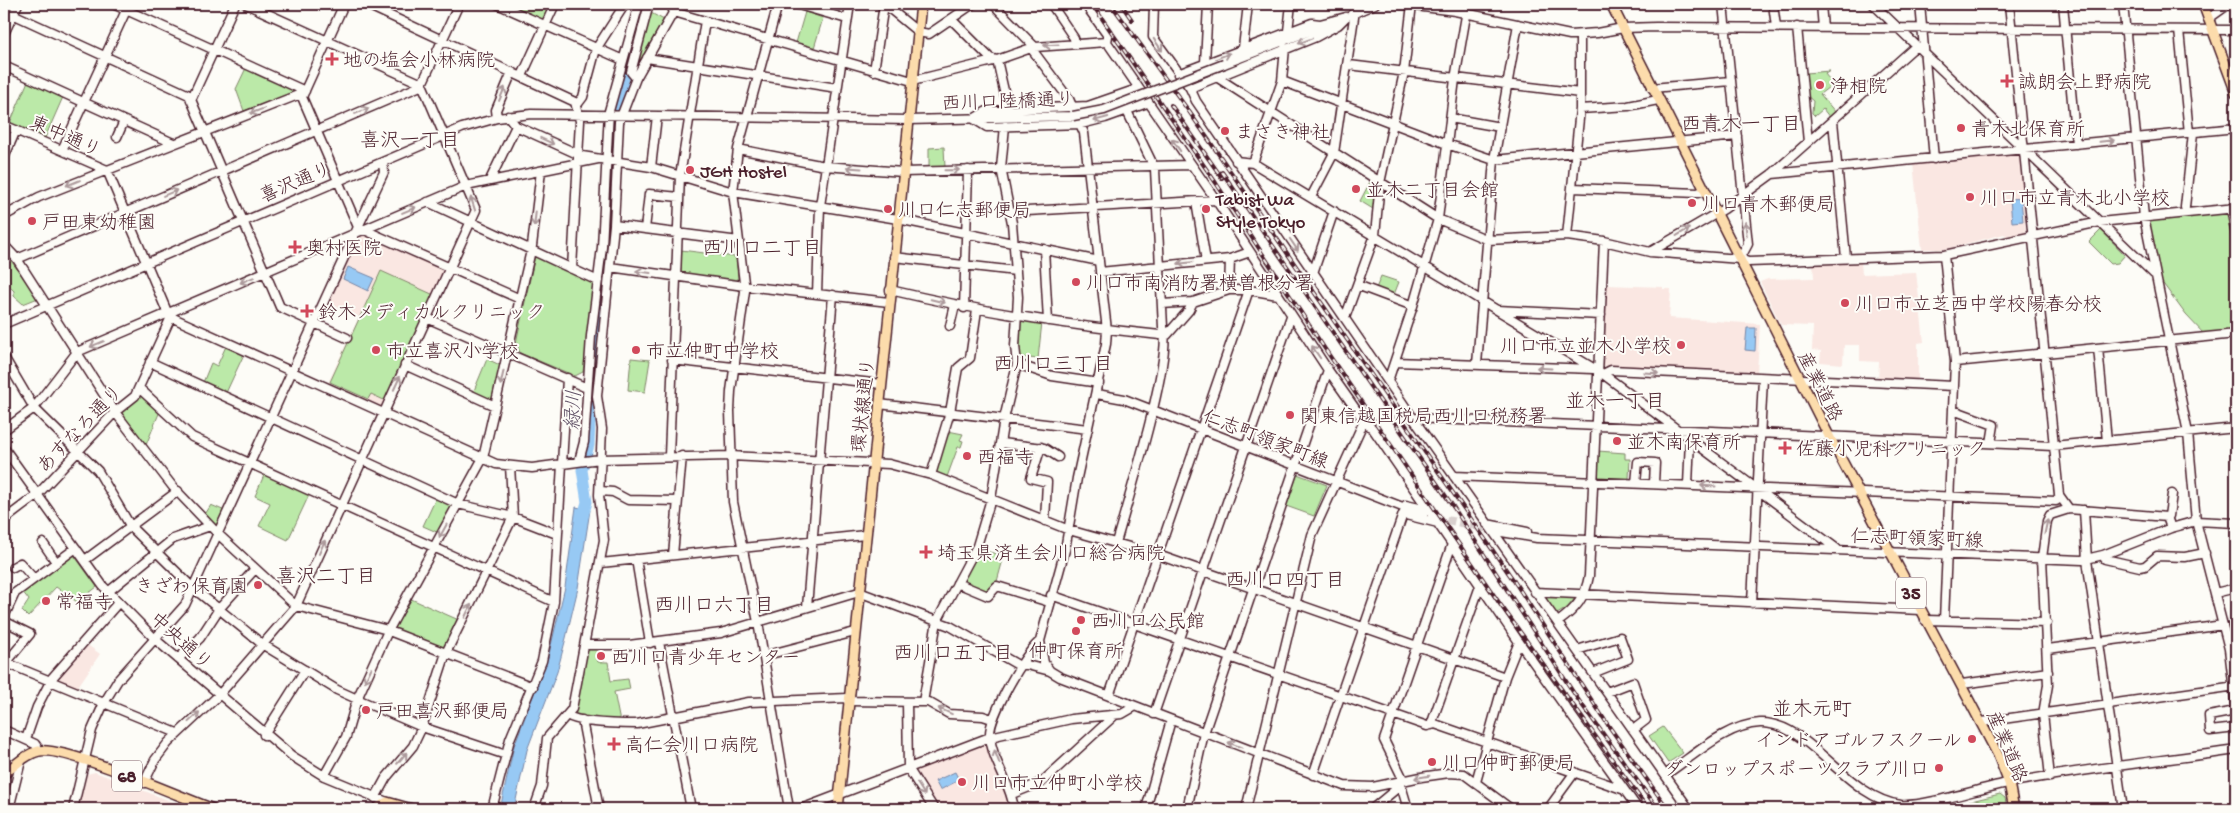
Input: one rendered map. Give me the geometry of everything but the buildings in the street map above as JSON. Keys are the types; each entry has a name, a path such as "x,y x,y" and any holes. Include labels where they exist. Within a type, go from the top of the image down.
{"main road":[{"name":"環状線通り","path":"838,809 872,462 921,4"},
{"name":"産業道路","path":"1611,4 1829,436 1925,620 1982,722 2001,761 2009,783 2014,809"},
{"path":"2203,4 2236,91"},
{"path":"4,774 21,761 40,751"},
{"name":"68","path":"40,751 54,751 85,760 213,809"},
{"path":"376,809 387,802 412,809"}],"street":[{"path":"4,34 18,4"},
{"path":"114,4 128,7 304,94 360,230 520,299"},
{"path":"192,100 235,4"},
{"path":"144,783 158,756 177,733 219,695 296,606 476,210 422,84 246,4"},
{"path":"304,94 344,4"},
{"path":"365,4 572,100 577,106 579,115 578,159 572,269"},
{"path":"17,259 422,84 459,4"},
{"path":"497,4 506,6 545,26 623,60"},
{"path":"522,76 555,4"},
{"path":"577,106 583,97 596,49 622,4"},
{"path":"579,461 584,442 587,388 604,211 603,159 609,115 639,4"},
{"path":"636,78 631,72 649,4"},
{"path":"534,809 542,786 547,738 572,709 604,540 600,491 602,429 597,396 614,224 616,161 621,116 636,78 678,4"},
{"path":"778,4 738,149 733,192 744,286 730,398 733,502 758,622 789,809"},
{"path":"795,4 847,19"},
{"path":"816,294 820,206 850,4"},
{"path":"884,4 918,32 932,33 973,4"},
{"path":"874,71 884,4"},
{"path":"993,4 1033,48 1081,124 1088,166 1107,330 1097,394 1088,429 1069,530 1040,641 1040,653 1050,671"},
{"path":"1085,4 1108,36 1107,42 1137,89 1216,200 1328,370 1364,421 1373,429 1426,512 1438,523 1519,642 1638,809"},
{"path":"1154,4 1152,37 1190,88 1236,161 1413,418 1689,809"},
{"path":"1208,4 1205,63 1215,76 1438,219 1488,240 1568,236 1604,241 1650,252 1740,259 1748,262 1944,254 2100,222 2234,208 2236,235"},
{"path":"1243,48 1248,4"},
{"path":"1288,32 1291,4"},
{"path":"1311,198 1334,153 1356,4"},
{"name":"西川口陸橋通り","path":"609,115 908,120 973,119 1104,110 1346,17 1375,4"},
{"path":"1400,4 1412,4 1467,13 1560,34 1580,35 1623,28 1726,27 2236,30"},
{"path":"1345,318 1375,235 1380,183 1404,72 1412,4"},
{"path":"1388,381 1414,306 1438,219 1455,78 1468,4"},
{"path":"1723,4 1748,246 1740,259"},
{"path":"1773,4 1776,27"},
{"path":"1821,4 1824,28"},
{"path":"1873,4 2154,274"},
{"path":"1920,4 1934,159"},
{"path":"2009,4 2053,446 2060,498 2069,509"},
{"path":"2063,4 2076,144"},
{"path":"2122,4 2144,217 2154,274 2188,433 2196,521 2229,649 2235,686 2236,709 2209,716 2210,731 2236,728"},
{"path":"2208,19 2229,4"},
{"path":"1055,5 1074,38 1075,44"},
{"path":"62,150 128,7"},
{"path":"4,10 189,94 280,307 347,338"},
{"path":"674,12 912,81 997,60 1033,48 1107,42"},
{"path":"1178,74 1312,22 1320,24 1346,17"},
{"path":"1190,88 1215,76 1316,37 1338,25 1346,17"},
{"path":"951,20 990,58 997,60"},
{"path":"669,456 680,176 705,21"},
{"path":"1477,364 1494,160 1518,24"},
{"path":"1797,27 1808,142"},
{"path":"2179,30 2191,133 2185,207"},
{"path":"1568,236 1580,109 1580,35"},
{"path":"1650,252 1717,213 1772,174 1916,46"},
{"path":"1253,163 1282,81 1285,48"},
{"path":"647,58 837,88"},
{"path":"997,60 1006,110"},
{"path":"1348,65 1580,93"},
{"path":"4,66 172,143"},
{"path":"497,118 496,110 512,72"},
{"path":"1282,81 1393,124 1494,160 1737,136"},
{"path":"1652,88 1731,81"},
{"path":"973,119 987,111 1073,112 1137,89"},
{"path":"4,216 38,197 172,143 304,94"},
{"path":"1580,109 1628,106 1658,100"},
{"path":"973,119 987,127 1081,124 1127,111 1147,103"},
{"path":"1116,543 1161,377 1166,335 1163,327 1154,166 1127,111"},
{"name":"喜沢通り","path":"4,324 444,136 508,116 609,115"},
{"path":"508,116 516,126 578,159"},
{"path":"651,167 657,116"},
{"path":"1450,118 1500,127"},
{"path":"117,137 124,121"},
{"path":"1833,121 1846,258"},
{"name":"東中通り","path":"4,125 107,170 170,315"},
{"path":"490,180 516,126"},
{"path":"923,702 937,621 977,546 991,499 1004,419 1017,364 1015,346 1018,316 1016,272 1010,212 1001,168 1005,126"},
{"path":"1772,174 2236,128"},
{"path":"4,158 16,130"},
{"path":"738,149 825,166 903,172 1001,168 1191,165"},
{"path":"4,430 34,408 78,352 170,315 360,230 466,186 541,170 578,159 603,159 651,167 733,192 898,219 1099,261"},
{"path":"1236,161 1253,163 1375,235 1598,372 1838,550"},
{"path":"73,809 95,723 104,702 118,680 186,605 314,323 360,230 384,172 383,162"},
{"path":"324,776 346,737 357,699 388,631 483,458 532,250 541,170"},
{"path":"964,308 968,170"},
{"path":"1573,188 1698,193 1705,190"},
{"path":"646,229 649,194 679,196"},
{"path":"1010,212 1216,200"},
{"path":"428,202 598,281"},
{"path":"1196,202 1206,261"},
{"path":"1313,273 1334,211"},
{"path":"614,224 739,242"},
{"path":"1558,622 1571,612 1584,595 1589,576 1604,241"},
{"path":"4,246 17,259 115,412 178,491 218,534 296,606 388,631 533,687"},
{"path":"1044,249 1048,321"},
{"path":"1100,272 1230,259 1250,252"},
{"path":"1944,254 1955,362 1944,620"},
{"path":"894,257 1016,272"},
{"path":"1229,290 1230,259"},
{"path":"610,267 744,286 889,302"},
{"path":"1357,285 1414,306"},
{"path":"890,290 964,308 1107,330 1166,335"},
{"path":"1162,304 1193,302 1229,290 1249,290 1278,295"},
{"path":"1109,696 1249,290"},
{"path":"807,607 833,295"},
{"path":"1166,335 1189,310 1193,302"},
{"path":"950,326 955,305"},
{"path":"931,475 950,412 958,368 970,358 977,310"},
{"path":"1496,310 1601,315"},
{"path":"170,315 483,458 510,466 532,468 600,459 669,456 731,456 872,462 931,475 1069,530 1158,555 1505,677"},
{"name":"あすなろ通り","path":"4,520 37,495 115,412 135,396 170,315"},
{"path":"1154,714 1291,316"},
{"path":"427,318 507,355 567,378 587,388"},
{"path":"1955,362 2236,334"},
{"path":"2098,348 2107,440"},
{"path":"4,357 34,408 98,471 131,527 193,588 262,644 357,699 422,727 506,755"},
{"path":"672,360 881,384"},
{"path":"150,362 458,504 513,517 558,534"},
{"path":"1395,362 1477,364 1598,372 1611,370 1954,386"},
{"path":"1017,364 1052,376 1099,382"},
{"path":"405,365 495,406"},
{"path":"1187,809 1204,733 1328,370"},
{"path":"492,809 510,739 542,662 554,602 567,378"},
{"path":"1752,603 1763,378"},
{"path":"139,388 192,437 554,602"},
{"name":"仁志町領家町線","path":"1097,394 1124,400 1346,487 1426,512"},
{"path":"879,404 1088,429"},
{"path":"1953,410 1994,424 1991,443"},
{"path":"1413,418 2053,446 2236,428"},
{"path":"1246,809 1314,529 1364,421"},
{"path":"1688,485 1690,439"},
{"path":"1000,443 1040,447 1058,457"},
{"path":"1040,447 1031,478 1047,482 1044,521"},
{"name":"中央通り","path":"4,448 108,592 156,640 264,735 304,764 324,776 387,802"},
{"path":"673,555 682,456"},
{"path":"1636,483 1638,462 1655,463 1654,483"},
{"path":"376,798 386,778 413,746 422,727 446,653 513,517 510,466"},
{"path":"1454,476 2056,501 2060,498"},
{"path":"1346,487 1357,496 1403,514 1438,523"},
{"path":"85,560 178,491"},
{"path":"600,491 613,492 628,500 677,501"},
{"path":"2170,528 2167,517 2169,516 2172,494"},
{"path":"2050,777 2043,714 2048,672 2047,624 2041,573 2046,521 2050,515 2069,509 2167,517"},
{"path":"2084,510 2087,560 2123,809"},
{"path":"1314,775 1403,514"},
{"name":"仁志町領家町線","path":"1578,539 2087,560 2170,528 2196,521 2236,523"},
{"path":"1487,524 1526,532 1564,534 1578,539"},
{"path":"108,592 173,540 210,526"},
{"path":"1496,531 1536,538 1578,539"},
{"path":"601,563 865,535"},
{"path":"42,543 56,562"},
{"path":"1408,809 1402,783 1384,740 1452,544"},
{"path":"4,617 15,593 76,548"},
{"path":"2103,555 2105,559 2133,567 2145,566 2157,556 2184,557 2204,553"},
{"path":"636,559 650,643"},
{"path":"13,567 20,563 34,579"},
{"path":"178,659 200,638 219,609 255,568"},
{"path":"957,583 988,596 997,586 1050,599 1134,624 1427,726 1434,724 1622,789"},
{"path":"1431,725 1480,586"},
{"path":"2215,593 2236,588"},
{"path":"585,645 650,643 721,633 859,592 950,626 1018,666 1022,665 1050,671 1134,707 1344,786 1360,788 1458,773 1464,774 1476,782 1511,809"},
{"path":"1535,592 1920,610"},
{"path":"26,739 36,706 50,681 118,603"},
{"path":"1925,620 2047,624"},
{"path":"4,621 30,634 5,663 177,733"},
{"path":"2048,649 2223,625"},
{"path":"763,656 855,632"},
{"path":"1577,650 1620,637 1628,659 1594,673"},
{"path":"1014,809 1012,794 990,737 992,719 1022,665 1034,646 1040,641"},
{"path":"659,642 692,809"},
{"path":"1476,782 1505,677 1519,642"},
{"path":"2229,649 2236,653"},
{"path":"264,735 305,670"},
{"path":"1962,684 2048,672"},
{"path":"1607,692 1633,682 1646,720 1633,730"},
{"path":"1982,722 2235,686"},
{"path":"567,715 582,720 637,724 749,702 848,699 928,702 949,714 983,716 992,719"},
{"path":"907,702 908,768 934,809"},
{"path":"801,809 990,737 1071,719 1115,715 1134,707"},
{"path":"1012,794 1042,782 1115,715"},
{"path":"582,720 599,809"},
{"path":"1146,809 1171,720"},
{"path":"1666,775 1732,729 1747,724 1763,723 1779,726 1795,734 1865,793 1883,801 1903,805 2009,783 2236,750"},
{"path":"4,730 35,744 40,751"},
{"path":"9,809 21,761"},
{"path":"1548,809 1575,772"},
{"path":"1372,809 1402,783"}],"shaded area":[{"name":"川口市立青木北小学校","path":"2018,153 2021,155 2026,233 2007,236 2004,234 1946,249 1922,249 1913,163"},
{"name":"市立喜沢小学校","path":"362,232 446,270 383,408 328,383 359,317 328,303 358,233"},
{"name":"川口市立芝西中学校陽春分校","path":"1861,262 1862,274 1916,272 1924,342 1918,343 1918,381 1878,380 1879,362 1860,361 1860,345 1844,345 1843,364 1820,362 1821,351 1812,350 1813,326 1781,325 1760,282 1768,279 1814,278 1813,264"},
{"name":"川口市立並木小学校","path":"1606,285 1663,287 1663,289 1671,289 1669,318 1760,324 1757,373 1603,366"},
{"path":"85,643 100,654 77,688 63,683 56,677"},
{"name":"川口市立仲町小学校","path":"987,743 1010,798 1010,809 936,809 912,771"},
{"path":"95,772 191,809 78,809 87,774"}],"green space":[{"path":"509,4 552,4 544,21 508,5"},
{"path":"805,12 823,18 814,48 796,43"},
{"path":"651,13 664,20 636,67"},
{"path":"246,68 296,90 296,92 244,111 236,89"},
{"name":"浄相院","path":"1830,71 1825,74 1833,84 1820,94 1836,113 1830,118 1823,109 1815,116 1812,113 1813,101 1807,96 1805,73"},
{"path":"28,81 63,97 45,138 10,123"},
{"path":"944,147 945,167 929,167 929,148"},
{"path":"1370,182 1376,185 1373,209 1360,201"},
{"path":"2228,213 2236,256 2236,331 2204,334 2186,315 2161,281 2149,221"},
{"path":"2101,230 2125,255 2118,263 2111,264 2089,242"},
{"path":"681,250 736,257 738,278 734,281 681,273 679,271"},
{"path":"4,251 38,298 23,304 14,296 14,291 4,281"},
{"path":"535,256 594,282 583,372 575,376 520,353 516,343"},
{"path":"381,271 434,295 386,401 371,394 368,399 330,382"},
{"path":"1381,276 1399,282 1393,297 1375,291"},
{"path":"1024,319 1042,322 1038,359 1020,357 1020,321"},
{"path":"227,344 245,352 225,395 202,385 211,363 217,366"},
{"path":"631,358 650,360 645,392 628,390"},
{"path":"487,359 502,366 494,401 492,402 473,393"},
{"path":"139,392 160,411 146,445 120,413 136,399"},
{"path":"948,431 963,434 960,440 963,441 961,447 958,447 947,477 935,472"},
{"path":"1598,451 1625,453 1625,459 1630,459 1629,479 1597,478"},
{"path":"265,473 310,493 288,540 259,526 270,503 255,496"},
{"path":"1297,474 1327,485 1314,516 1286,506"},
{"path":"437,496 454,504 439,533 423,526"},
{"path":"211,505 225,511 217,528 204,516"},
{"path":"978,549 1004,556 996,585 989,593 961,581"},
{"path":"74,555 97,587 77,602 56,587 28,617 22,611 29,600 22,591 58,564"},
{"path":"1543,596 1576,597 1567,608 1557,614"},
{"path":"409,598 461,621 446,650 393,629"},
{"path":"596,648 598,662 608,662 611,681 628,679 630,689 614,692 620,722 575,717 587,649"},
{"path":"1663,727 1683,753 1668,763 1649,736"},
{"path":"2000,794 2005,798 2007,809 1942,808"}],"water":[{"path":"2021,198 2023,221 2012,222 2010,199"},
{"path":"348,267 374,278 368,291 343,279"},
{"path":"1747,328 1756,328 1755,351 1745,350"},
{"path":"576,507 590,510 578,588 566,638 557,672 527,750 514,809 500,809 514,746 549,654 565,587"},
{"path":"955,772 959,780 940,790 935,781"}],"waterway":[{"name":"緑川","path":"581,523 587,502 582,470 589,445 592,377 608,232 612,124 643,4"}],"tunnel":[{"path":"1423,515 1494,530"}],"railway":[{"path":"1092,4 1216,183 1325,349 1500,604 1648,809"},
{"path":"1111,4 1188,110 1514,581 1608,725 1668,809"},
{"path":"1121,4 1132,20"},
{"path":"1171,105 1222,178"},
{"path":"1222,172 1454,508 1577,698 1658,809"}],"place":[{"name":"地の塩会小林病院","path":"332,59"},
{"name":"誠朗会上野病院","path":"2007,81"},
{"name":"浄相院","path":"1820,85"},
{"name":"青木北保育所","path":"1961,128"},
{"name":"まさき神社","path":"1225,131"},
{"name":"JGH Hostel","path":"690,170"},
{"name":"並木二丁目会館","path":"1356,189"},
{"name":"川口市立青木北小学校","path":"1970,197"},
{"name":"川口青木郵便局","path":"1692,203"},
{"name":"川口仁志郵便局","path":"888,209"},
{"name":"Tabist Wa Style Tokyo","path":"1206,209"},
{"name":"戸田東幼稚園","path":"32,221"},
{"name":"奥村医院","path":"295,247"},
{"name":"川口市南消防署横曽根分署","path":"1076,282"},
{"name":"川口市立芝西中学校陽春分校","path":"1845,303"},
{"name":"鈴木メディカルクリニック","path":"307,311"},
{"name":"川口市立並木小学校","path":"1681,345"},
{"name":"市立喜沢小学校","path":"376,350"},
{"name":"市立仲町中学校","path":"636,350"},
{"name":"関東信越国税局西川口税務署","path":"1290,415"},
{"name":"並木南保育所","path":"1617,441"},
{"name":"佐藤小児科クリニック","path":"1785,448"},
{"name":"西福寺","path":"967,456"},
{"name":"埼玉県済生会川口総合病院","path":"926,552"},
{"name":"きざわ保育園","path":"258,585"},
{"name":"常福寺","path":"46,601"},
{"name":"西川口公民館","path":"1081,620"},
{"name":"仲町保育所","path":"1076,631"},
{"name":"西川口青少年センター","path":"601,656"},
{"name":"戸田喜沢郵便局","path":"366,710"},
{"name":"インドアゴルフスクール","path":"1972,739"},
{"name":"高仁会川口病院","path":"614,744"},
{"name":"川口仲町郵便局","path":"1432,762"},
{"name":"ダンロップスポーツクラブ川口","path":"1939,768"},
{"name":"川口市立仲町小学校","path":"962,782"}],"district":[{"name":"西青木一丁目","path":"1741,123"},
{"name":"喜沢一丁目","path":"410,139"},
{"name":"西川口二丁目","path":"762,247"},
{"name":"西川口三丁目","path":"1053,363"},
{"name":"並木一丁目","path":"1615,400"},
{"name":"喜沢二丁目","path":"326,575"},
{"name":"西川口四丁目","path":"1285,579"},
{"name":"西川口六丁目","path":"714,604"},
{"name":"西川口五丁目","path":"953,652"},
{"name":"並木元町","path":"1812,708"}]}
